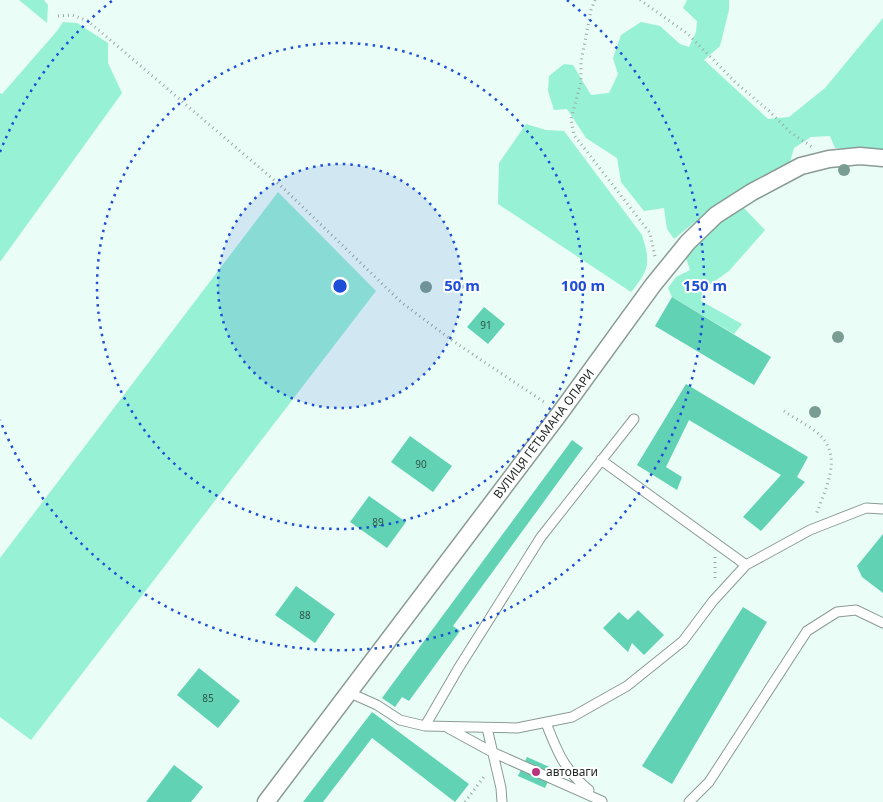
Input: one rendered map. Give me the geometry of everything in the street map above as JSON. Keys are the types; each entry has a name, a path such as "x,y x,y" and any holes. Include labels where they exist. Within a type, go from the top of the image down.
{"street":[{"name":"ВУЛИЦЯ ГЕТЬМАНА ОПАРИ","path":"266,802 560,413 653,285 688,242 716,215 752,192 801,166 829,158 860,156 883,158"}],"lane":[{"path":"425,726 458,669 541,537 634,419"},
{"path":"601,460 746,565"},
{"path":"350,693 377,705 400,720 425,726 517,728 572,717 627,686 683,640 712,601 746,565 810,530 866,508 883,509"},
{"path":"689,802 709,782 807,631 837,612 856,610 883,623"},
{"path":"546,723 561,760 581,784 604,801"},
{"path":"446,726 493,756 604,801"},
{"path":"486,728 501,788 502,802"}],"path":[{"path":"595,0 591,10 581,62 581,82 571,119 574,135 650,233 655,258"},
{"path":"640,0 688,34 735,82 790,132 829,158"},
{"path":"58,16 72,15 88,21 281,186 401,302 452,342 560,413"},
{"path":"784,412 820,435 829,449 832,468 810,530"},
{"path":"707,537 715,556 716,575 712,601"},
{"path":"466,802 493,756"}],"green space":[{"path":"19,0 44,0 48,5 47,23"},
{"path":"687,0 729,0 729,10 720,46 704,60 768,119 789,117 825,88 883,18 883,151 835,148 830,136 811,137 794,148 790,162 707,212 674,239 667,229 664,208 644,211 621,182 617,158 586,138 567,109 554,110 548,91 549,76 564,64 573,65 591,95 609,93 618,74 613,58 621,35 641,22 660,26 680,44 689,47 696,32 697,21 683,8"},
{"path":"63,22 77,23 108,43 108,63 122,93 0,262 0,93 2,94"},
{"path":"526,124 546,130 564,131 642,235 647,253 647,266 642,278 631,292 498,204 499,163"},
{"path":"278,192 376,291 31,740 0,717 0,558"},
{"path":"742,206 765,230 729,271 702,290 701,301 742,324 734,334 672,297 668,288 676,277 690,270 686,258 715,226"}],"building":[{"path":"672,297 771,357 754,385 655,326"},
{"path":"484,307 505,324 488,344 467,327"},
{"path":"686,384 808,457 797,477 805,482 761,531 743,517 781,475 689,420 666,467 682,477 677,490 637,465"},
{"path":"410,436 452,466 433,492 391,462"},
{"path":"572,440 583,448 453,626 460,631 409,701 402,697 395,707 382,698"},
{"path":"369,496 406,522 387,548 350,522"},
{"path":"883,534 883,593 862,577 857,566"},
{"path":"296,586 335,614 315,643 275,615"},
{"path":"743,607 767,622 672,784 642,766"},
{"path":"638,610 664,635 644,655 632,643 628,652 603,628 619,612 628,620"},
{"path":"199,668 240,701 218,728 177,695"},
{"path":"372,712 469,784 455,802 372,738 323,802 303,802"},
{"name":"автоваги","path":"527,757 554,769 545,788 518,776"},
{"path":"174,765 203,787 191,802 146,802"}],"place":[{"name":"автоваги","path":"536,772"}]}
